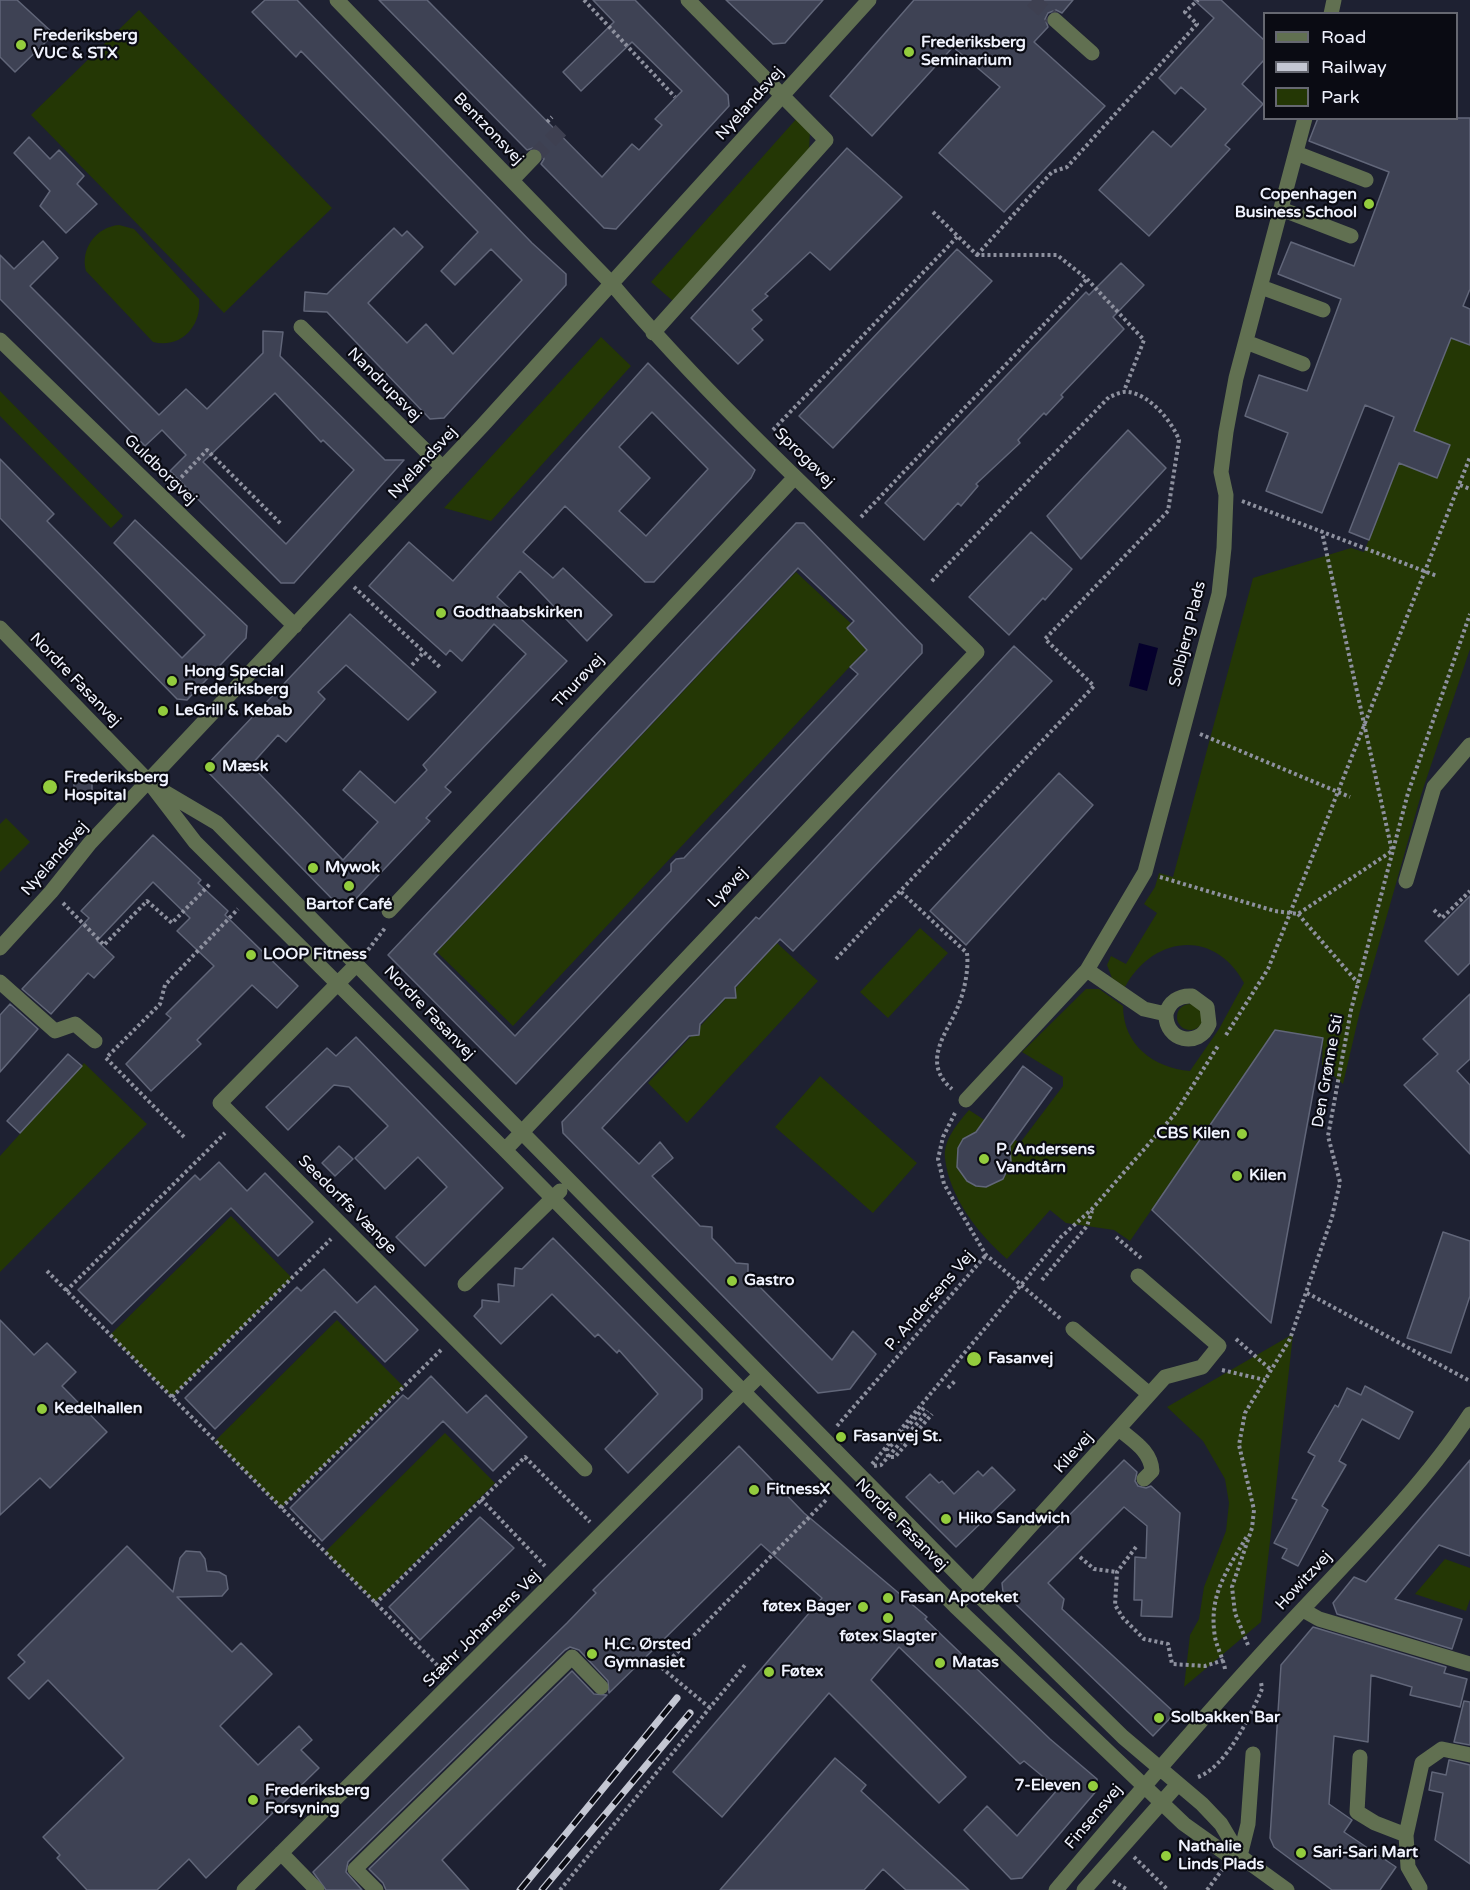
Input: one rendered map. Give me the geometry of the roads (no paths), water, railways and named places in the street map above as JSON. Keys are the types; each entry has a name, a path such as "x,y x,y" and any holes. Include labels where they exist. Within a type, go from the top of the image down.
{"street":[{"name":"Bentzonsvej","path":"338,0 612,284"},
{"path":"653,333 826,140 781,97 688,0"},
{"name":"Nyelandsvej","path":"0,948 51,892 90,843 443,468 869,0"},
{"path":"1055,20 1092,53"},
{"name":"Solbjerg Plads","path":"966,1100 1087,970 1145,872 1219,594 1226,495 1221,472 1226,432 1246,342 1304,120"},
{"path":"1296,153 1366,180"},
{"path":"512,180 534,157"},
{"path":"1281,209 1352,236"},
{"name":"Sprogøvej","path":"612,284 653,333 795,477 977,652"},
{"path":"1261,287 1323,310"},
{"name":"Nandrupsvej","path":"301,327 443,468"},
{"name":"Guldborgvej","path":"0,340 295,626"},
{"path":"1246,342 1303,364"},
{"name":"Thurøvej","path":"389,911 795,477"},
{"name":"Nordre Fasanvej","path":"0,628 149,782 195,842 506,1150 955,1606 1161,1802 1210,1845 1228,1856 1240,1856"},
{"name":"Lyøvej","path":"506,1150 977,652"},
{"path":"1406,881 1434,787 1470,745"},
{"name":"Nordre Fasanvej","path":"149,782 217,823 973,1590 1123,1737 1221,1824 1240,1856 1287,1890"},
{"name":"Seedorffs Vænge","path":"356,965 220,1103 585,1469"},
{"path":"1087,970 1144,1009 1166,1014"},
{"path":"0,982 55,1031 75,1024 95,1041"},
{"path":"465,1284 569,1182"},
{"name":"Kilevej","path":"955,1606 973,1590 1165,1377 1202,1366 1219,1346 1138,1276"},
{"path":"1073,1329 1149,1394"},
{"name":"Stæhr Johansens Vej","path":"244,1890 760,1375"},
{"name":"Howitzvej","path":"1159,1768 1432,1464 1470,1414"},
{"path":"1119,1429 1146,1453 1151,1461 1152,1471 1144,1479"},
{"path":"1303,1610 1319,1619 1470,1664"},
{"path":"376,1890 355,1869 572,1657 601,1687"},
{"path":"1420,1888 1408,1867 1406,1835 1422,1763 1442,1749 1470,1755"},
{"path":"1240,1856 1248,1824 1253,1754"},
{"path":"1360,1757 1357,1812 1375,1823 1406,1835"},
{"name":"Finsensvej","path":"1056,1890 1159,1768"},
{"path":"1084,1890 1178,1784"},
{"path":"281,1853 318,1890"}],"tunnel":[{"path":"1032,0 1055,20"},
{"path":"534,157 562,129"}],"railway":[{"path":"520,1890 677,1698"},
{"path":"542,1890 690,1713"}],"place":[{"name":"Frederiksberg VUC & STX","path":"21,45"},
{"name":"Frederiksberg Seminarium","path":"909,52"},
{"name":"Copenhagen Business School","path":"1369,204"},
{"name":"Godthaabskirken","path":"441,613"},
{"name":"Hong Special Frederiksberg","path":"172,681"},
{"name":"LeGrill & Kebab","path":"163,711"},
{"name":"Mæsk","path":"210,767"},
{"name":"Frederiksberg Hospital","path":"50,787"},
{"name":"Mywok","path":"313,868"},
{"name":"Bartof Café","path":"349,886"},
{"name":"LOOP Fitness","path":"251,955"},
{"name":"CBS Kilen","path":"1242,1134"},
{"name":"P. Andersens Vandtårn","path":"984,1159"},
{"name":"Kilen","path":"1237,1176"},
{"name":"Gastro","path":"732,1281"},
{"name":"Fasanvej","path":"974,1359"},
{"name":"Kedelhallen","path":"42,1409"},
{"name":"Fasanvej St.","path":"841,1437"},
{"name":"FitnessX","path":"754,1490"},
{"name":"Hiko Sandwich","path":"946,1519"},
{"name":"Fasan Apoteket","path":"888,1598"},
{"name":"føtex Bager","path":"863,1607"},
{"name":"føtex Slagter","path":"888,1618"},
{"name":"H.C. Ørsted Gymnasiet","path":"592,1654"},
{"name":"Matas","path":"940,1663"},
{"name":"Føtex","path":"769,1672"},
{"name":"Solbakken Bar","path":"1159,1718"},
{"name":"7-Eleven","path":"1093,1786"},
{"name":"Frederiksberg Forsyning","path":"253,1800"},
{"name":"Sari-Sari Mart","path":"1301,1853"},
{"name":"Nathalie Linds Plads","path":"1166,1856"}]}
